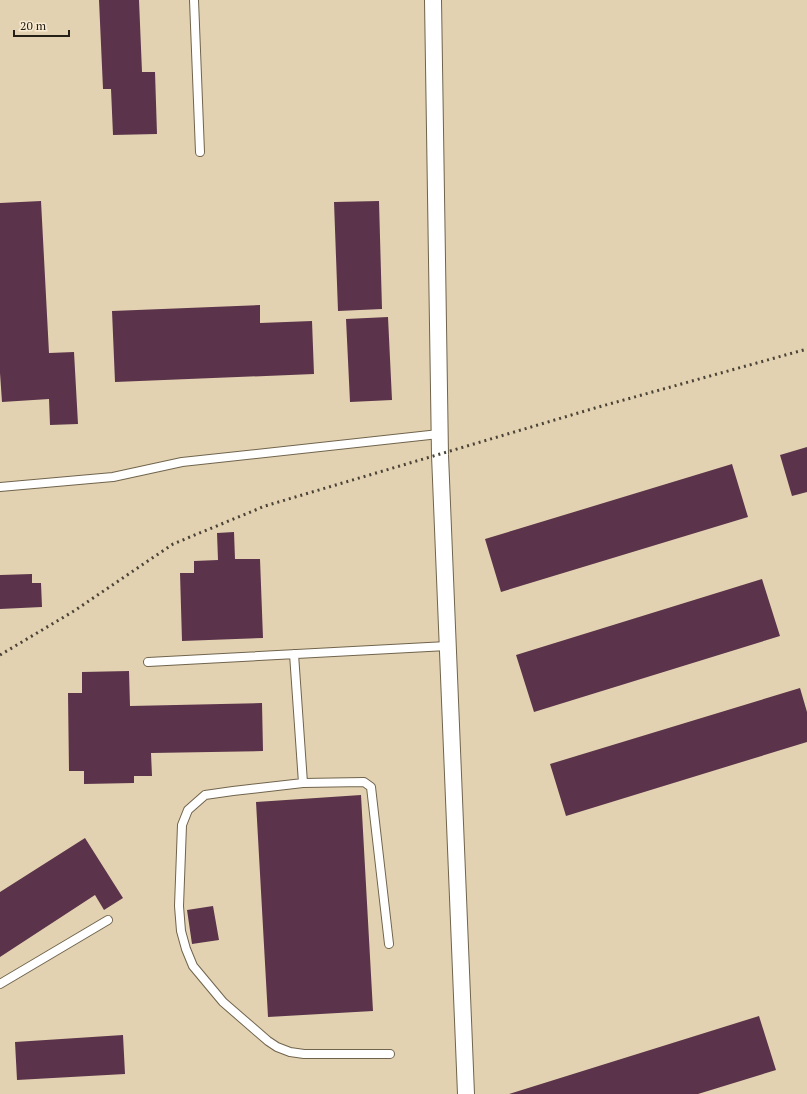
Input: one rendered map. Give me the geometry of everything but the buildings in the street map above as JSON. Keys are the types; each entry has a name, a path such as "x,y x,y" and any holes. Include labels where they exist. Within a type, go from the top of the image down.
{"street":[{"path":"433,0 439,434 466,1094"}],"lane":[{"path":"194,0 200,152"},
{"path":"0,487 113,477 182,462 439,434"},
{"path":"148,662 447,646"},
{"path":"294,654 303,783"},
{"path":"389,944 371,787 364,782 303,783 205,795 188,810 182,825 179,906 181,931 193,966 223,1002 268,1042 277,1047 290,1052 304,1054 390,1054"},
{"path":"0,984 108,920"}],"shaded area":[{"path":"0,0 807,0 807,1094 0,1094"}],"railway":[{"path":"0,655 74,611 173,544 265,506 595,408 807,349"}]}
